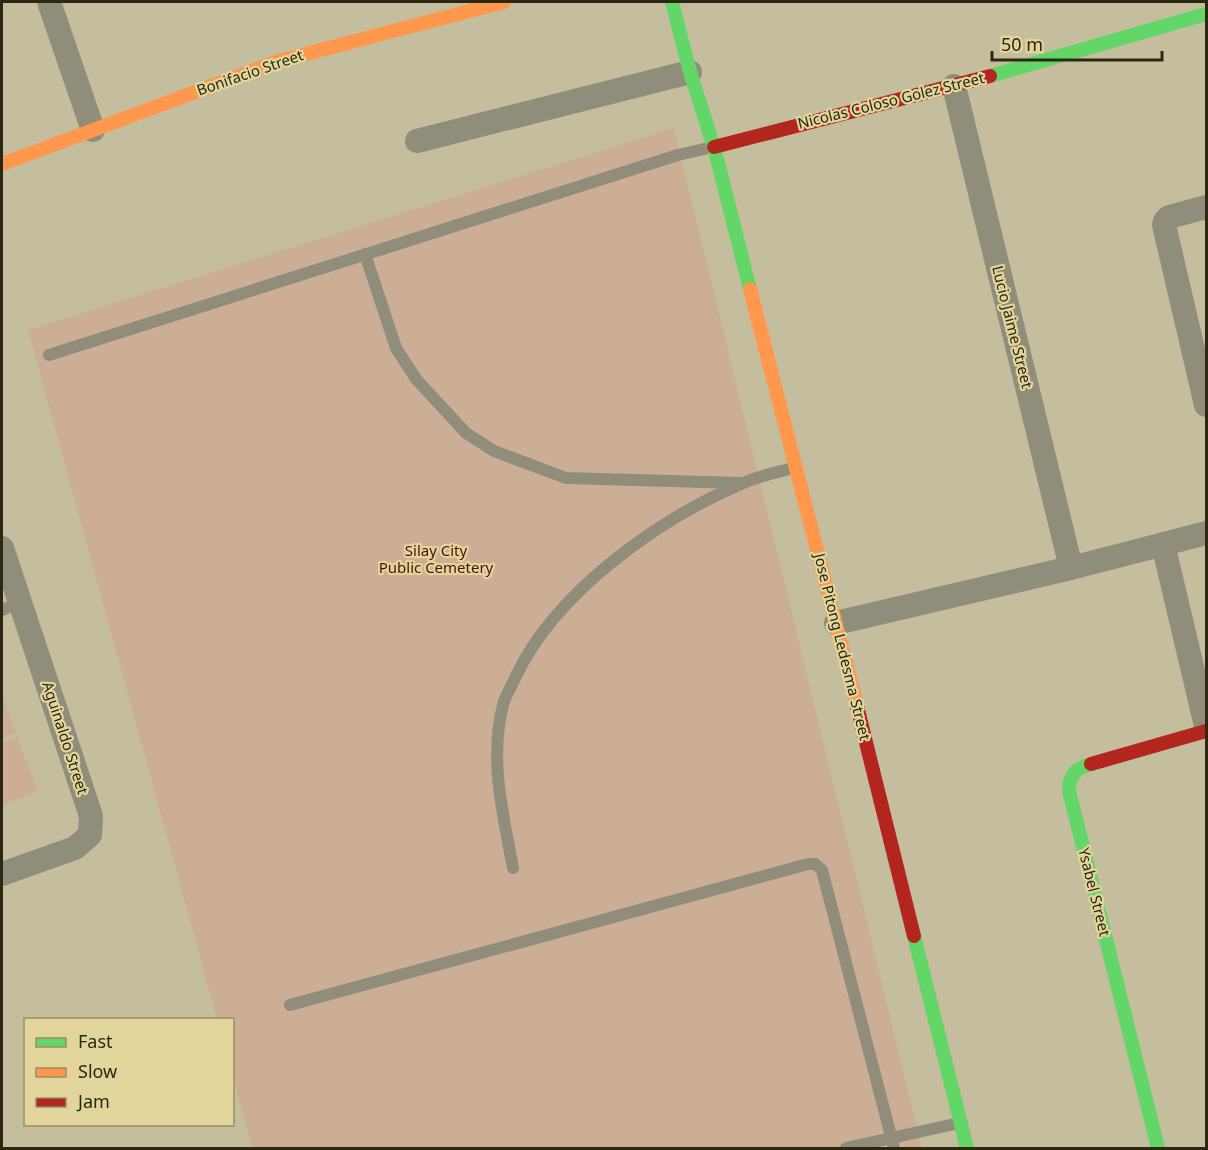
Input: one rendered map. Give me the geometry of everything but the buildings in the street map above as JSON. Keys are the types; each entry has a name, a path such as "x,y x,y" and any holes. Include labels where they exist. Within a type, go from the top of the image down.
{"street":[{"path":"49,2 93,130"},
{"name":"Bonifacio Street","path":"2,164 279,61 504,2"},
{"name":"Jose Pitong Ledesma Street","path":"672,2 690,72 714,147 794,467 837,623 967,1149"},
{"name":"Nicolas Coloso Golez Street","path":"714,147 954,86 1206,14"},
{"path":"417,141 690,72"},
{"name":"Lucio Jaime Street","path":"954,86 1071,568"},
{"path":"1206,207 1169,218 1164,225 1206,405"},
{"path":"837,623 1071,568 1206,533"},
{"path":"1163,544 1206,726"},
{"name":"Aguinaldo Street","path":"2,549 11,606 91,816 90,835 75,848 2,874"},
{"name":"Ysabel Street","path":"1158,1149 1068,783 1075,770 1083,766 1206,731"}],"lane":[{"path":"49,355 678,155 714,147"},
{"path":"365,254 396,348 416,379 466,433 494,451 566,478 742,483"},
{"path":"513,868 497,787 497,743 503,704 525,659 553,617 620,554 700,504 742,483 794,467"},
{"path":"290,1005 808,864 815,864 822,870 893,1144"},
{"path":"846,1149 893,1144 960,1123"}],"green space":[{"name":"Silay City Public Cemetery","path":"674,128 922,1148 252,1148 234,1080 234,1018 217,1018 28,330"},
{"path":"2,695 16,733 2,738"},
{"path":"17,737 38,791 2,805 2,743"}],"traffic: fast":[{"path":"672,2 690,72 714,147 750,289"},
{"path":"990,76 1206,14"},
{"path":"1091,764 1074,773 1069,791 1158,1148"},
{"path":"914,936 967,1148"}],"traffic: slow":[{"path":"2,164 279,61 504,2"},
{"path":"750,289 857,706"}],"traffic: jam":[{"path":"714,147 990,76"},
{"path":"857,706 914,936"},
{"path":"1091,764 1206,731"}]}
